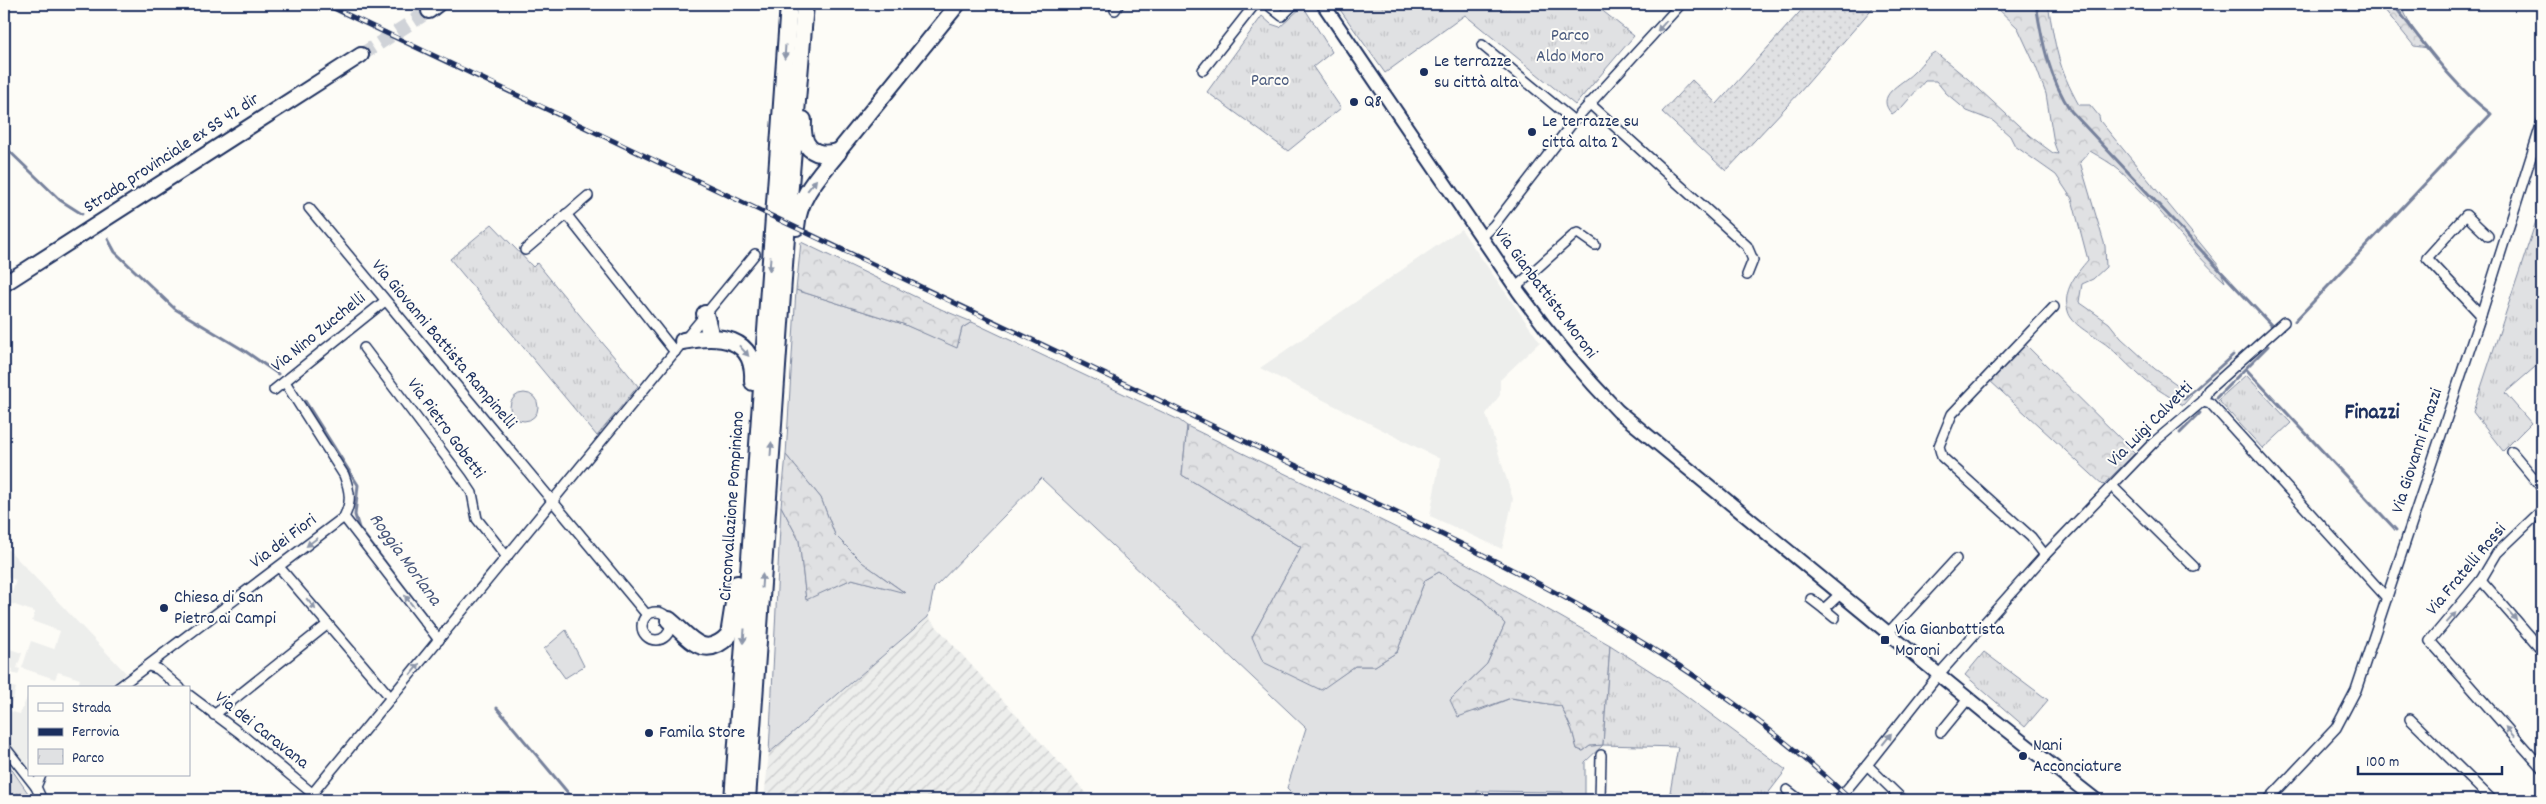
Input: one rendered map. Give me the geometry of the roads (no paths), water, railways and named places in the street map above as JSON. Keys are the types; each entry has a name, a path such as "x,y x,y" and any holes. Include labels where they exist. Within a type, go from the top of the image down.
{"highway":[{"path":"780,219 789,4"},
{"path":"780,219 800,68 805,4"},
{"path":"800,68 807,84 803,123 804,140 812,150 820,155 838,152"},
{"path":"777,368 788,338 797,213 804,194 838,152"},
{"name":"Circonvallazione Pompiniano","path":"747,800 777,368 780,219"},
{"name":"Circonvallazione Pompiniano","path":"732,800 753,516 780,219"},
{"path":"705,314 711,337"},
{"path":"669,620 689,640 697,645 711,646 724,641 729,635 737,583 753,516 747,459 752,362 749,355 736,343 711,337 679,347"},
{"path":"723,800 729,727 741,678"},
{"path":"753,717 758,762 759,800"}],"main road":[{"path":"838,152 958,4"},
{"name":"Via Gianbattista Moroni","path":"1323,4 1481,238 1519,285 1551,337 1618,411 1968,699 2096,800"},
{"name":"Strada provinciale ex SS 42 dir","path":"4,284 361,55"}],"street":[{"path":"1203,70 1256,4"},
{"path":"1267,4 1282,16 1294,4"},
{"path":"1481,238 1494,226 1590,102 1640,46 1658,31 1681,4"},
{"path":"1482,45 1574,121"},
{"path":"1590,102 1747,246 1753,260 1747,275"},
{"name":"Via Giovanni Finazzi","path":"2268,800 2336,728 2356,690 2481,315 2542,122"},
{"path":"525,250 588,196"},
{"name":"Via Giovanni Battista Rampinelli","path":"309,208 551,502 647,615"},
{"path":"566,214 679,347"},
{"path":"2481,315 2427,258 2466,215 2488,236"},
{"name":"Via Gianbattista Moroni","path":"1519,285 1575,234 1578,233 1595,245"},
{"path":"310,797 755,254"},
{"name":"Via Nino Zucchelli","path":"274,390 385,301"},
{"path":"2044,555 2031,538 1942,457 1939,446 1952,414 2054,307"},
{"name":"Via Luigi Calvetti","path":"1838,800 1938,674 2044,555 2153,443 2204,401 2208,390 2284,322"},
{"name":"Via Pietro Gobetti","path":"364,348 462,478 472,493 477,519 506,557"},
{"path":"285,382 344,475 350,492 349,508 344,518 438,640"},
{"path":"2204,401 2210,403 2387,598"},
{"path":"2512,452 2542,488"},
{"path":"2112,486 2194,567"},
{"name":"Via Fratelli Rossi","path":"2542,510 2497,553 2481,580 2451,618 2430,640 2430,643 2542,768"},
{"name":"Via dei Fiori","path":"121,686 344,518"},
{"path":"1888,633 1956,559"},
{"path":"279,566 391,698"},
{"path":"2481,580 2542,650"},
{"path":"1824,609 1840,594"},
{"path":"1811,599 1835,618"},
{"path":"660,612 669,620 668,634 662,639 653,640 646,636 642,629 642,624 647,615 660,612"},
{"path":"214,715 328,624"},
{"path":"149,666 158,669 178,686"},
{"name":"Via dei Caravana","path":"190,696 241,734 310,797"},
{"path":"1941,732 1968,699"},
{"path":"2410,719 2492,800"},
{"path":"4,746 36,787 42,800"},
{"path":"1600,800 1601,755"},
{"path":"1867,765 1903,800"},
{"path":"36,787 41,776"},
{"path":"1786,790 1800,800"}],"waterway":[{"path":"2036,4 2044,46 2052,73 2071,111 2272,326"},
{"path":"2295,321 2491,114 2463,90 2393,4"},
{"name":"Roggia Morlana","path":"4,146 60,200 82,214"},
{"name":"Roggia Morlana","path":"108,239 115,252 175,309 245,351 278,374"},
{"path":"2216,398 2268,346"},
{"path":"2184,399 2233,355"},
{"path":"2246,369 2396,530"},
{"name":"Roggia Morlana","path":"305,401 358,485 355,515 359,528 436,629"},
{"path":"2180,433 2200,413"},
{"name":"Roggia Morlana","path":"497,708 574,800"}],"tunnel":[{"path":"361,55 429,11"}],"railway":[{"path":"325,4 1384,507 1526,577 1663,655 1729,699 1791,747 1851,800"}],"place":[{"name":"Le terrazze su città alta","path":"1424,72"},
{"name":"Q8","path":"1354,102"},
{"name":"Le terrazze su città alta 2","path":"1532,132"},
{"name":"Chiesa di San Pietro ai Campi","path":"164,608"},
{"name":"Via Gianbattista Moroni","path":"1885,640"},
{"name":"Famila Store","path":"649,733"},
{"name":"Nani Acconciature","path":"2023,756"}],"district":[{"name":"Finazzi","path":"2372,413"}],"park label":[{"name":"Parco Aldo Moro","path":"1570,46"},
{"name":"Parco","path":"1270,81"}]}
